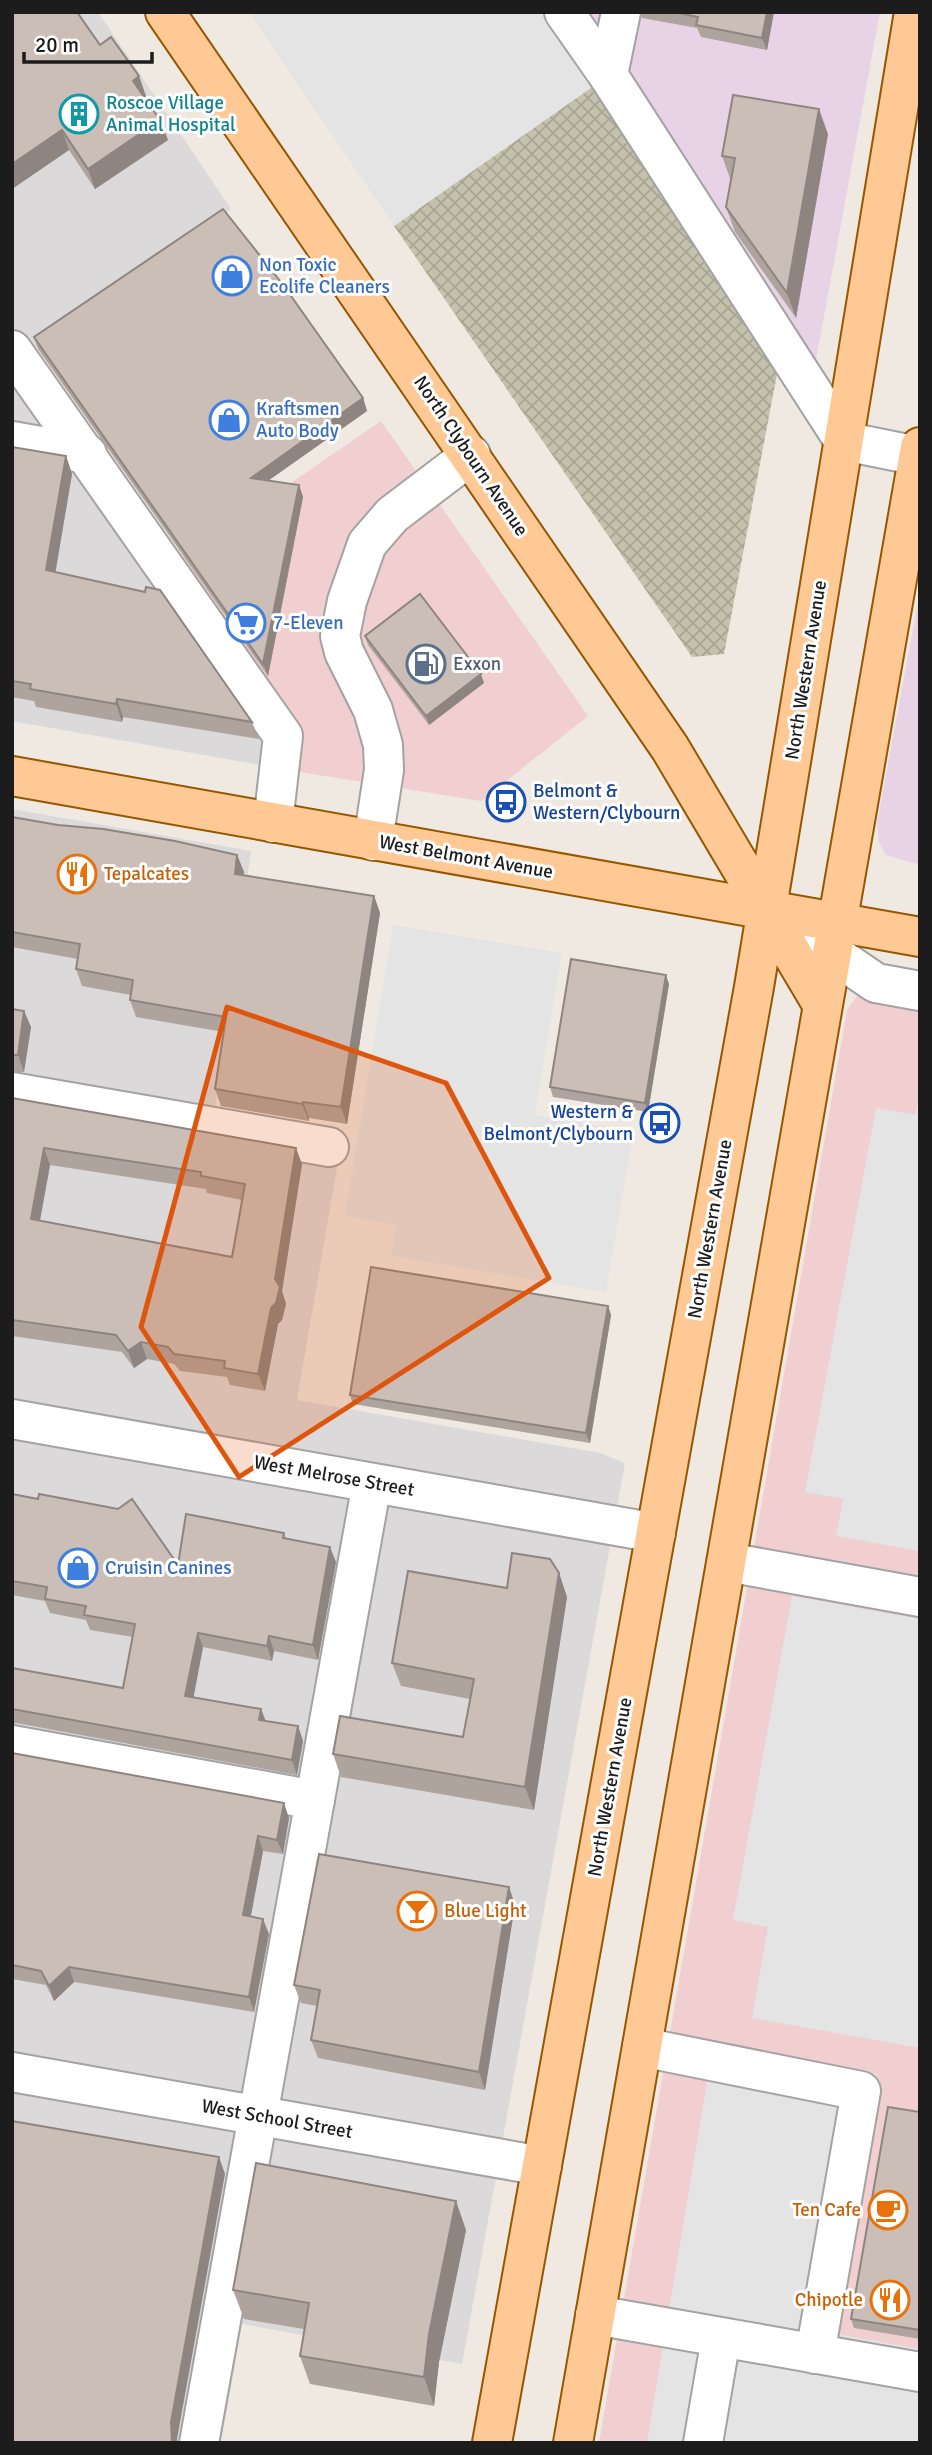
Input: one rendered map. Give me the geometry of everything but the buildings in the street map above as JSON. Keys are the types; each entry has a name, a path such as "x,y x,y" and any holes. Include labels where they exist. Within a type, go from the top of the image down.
{"main road":[{"name":"North Clybourn Avenue","path":"165,12 471,454 670,748 822,1004"},
{"name":"North Western Avenue","path":"492,2443 754,987 764,907 914,12"},
{"path":"573,2443 919,452"},
{"name":"West Belmont Avenue","path":"12,776 764,907 833,938 920,937"}],"street":[{"path":"564,12 608,75 844,441 919,452"},
{"path":"608,75 621,12"},
{"path":"12,350 283,736 273,823"},
{"path":"12,441 87,454"},
{"path":"373,841 384,770 383,745 373,710 344,652 340,636 347,601 367,544 393,515 471,454"},
{"path":"833,938 876,983 920,991"},
{"path":"12,1092 329,1147"},
{"name":"West Melrose Street","path":"12,1419 656,1533"},
{"path":"199,2443 372,1483"},
{"path":"727,1562 920,1597"},
{"path":"12,1745 315,1800"},
{"path":"642,2047 861,2091 815,2354"},
{"name":"West School Street","path":"12,2072 542,2166"},
{"path":"595,2315 920,2372"},
{"path":"703,2443 721,2338"}],"highlighted area":[{"path":"227,1007 446,1083 549,1278 239,1477 141,1327"}],"shaded area":[{"path":"12,12 98,12 231,209 12,364"},
{"path":"249,12 543,12 595,85 394,226"},
{"path":"564,12 880,12 811,387"},
{"path":"595,85 777,374 724,654 692,657 394,226"},
{"path":"12,366 300,772 12,721"},
{"path":"381,421 588,716 481,801 300,772 158,574"},
{"path":"920,592 920,865 886,855 879,843 877,823"},
{"path":"12,809 251,851 214,1115 343,1133 297,1400 600,1453 625,1463 462,2364 242,2324 221,2443 12,2443"},
{"path":"393,925 562,953 535,1115 633,1131 606,1292 391,1256 396,1225 345,1216"},
{"path":"874,993 920,1001 920,2443 599,2443 847,1010 857,996"},
{"path":"920,1092 920,1551 836,1536 843,1499 805,1492 876,1108 915,1115"},
{"path":"792,1596 920,1619 920,2048 752,2018 768,1927 733,1920"},
{"path":"713,2047 877,2074 832,2333 920,2349 920,2443 647,2443"}],"place":[{"name":"Roscoe Village Animal Hospital","path":"79,114"},
{"name":"Non Toxic Ecolife Cleaners","path":"232,276"},
{"name":"Kraftsmen Auto Body","path":"229,420"},
{"name":"7-Eleven","path":"246,623"},
{"name":"Exxon","path":"426,664"},
{"name":"Belmont & Western/Clybourn","path":"506,802"},
{"name":"Tepalcates","path":"77,874"},
{"name":"Western & Belmont/Clybourn","path":"660,1123"},
{"name":"Cruisin Canines","path":"78,1568"},
{"name":"Blue Light","path":"417,1911"},
{"name":"Ten Cafe","path":"888,2210"},
{"name":"Chipotle","path":"890,2300"}]}
